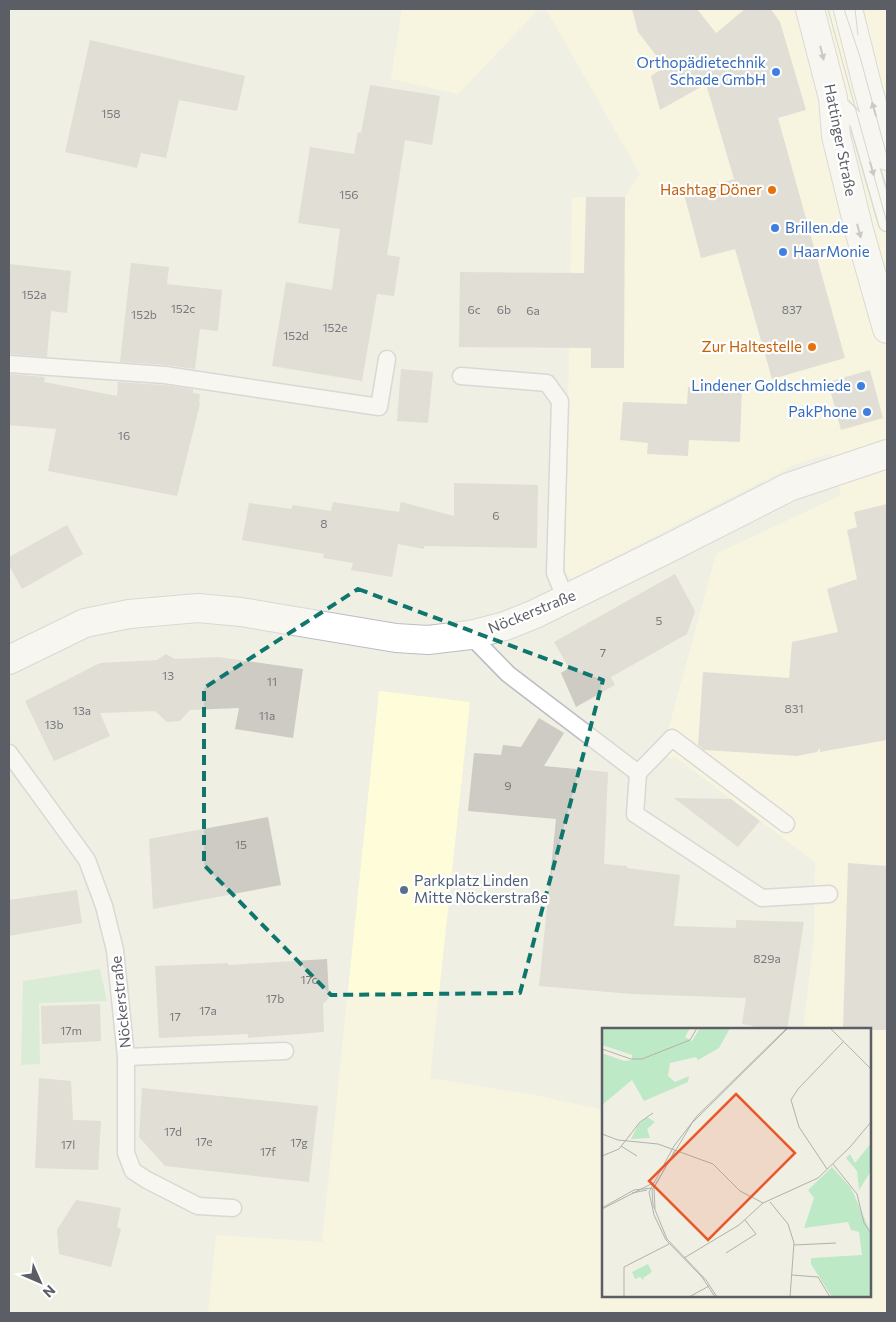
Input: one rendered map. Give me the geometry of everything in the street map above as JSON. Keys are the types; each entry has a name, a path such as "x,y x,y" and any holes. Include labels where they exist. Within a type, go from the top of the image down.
{"street":[{"name":"Hattinger Straße","path":"810,9 833,98 836,136 859,230 887,329"},
{"path":"848,9 887,156"},
{"name":"Nöckerstraße","path":"9,660 85,623 128,614 198,608 241,612 396,638 428,640 470,635 505,626 566,600 789,487 887,454"}],"lane":[{"path":"833,98 858,122 887,223"},
{"path":"9,364 165,375 378,407 387,359"},
{"path":"461,376 547,383 560,401 555,573 566,600"},
{"path":"470,635 508,674 638,774"},
{"path":"786,824 672,738 638,774 635,814 762,898 829,894"},
{"name":"Nöckerstraße","path":"9,753 87,860 104,906 116,950 126,1057 126,1153 133,1171 198,1206 233,1208"},
{"path":"126,1057 285,1051"}],"highlighted area":[{"path":"358,589 603,680 520,993 331,995 204,865 204,688"}],"shaded area":[{"path":"402,9 539,9 458,94 391,79"},
{"path":"546,9 887,9 887,1313 208,1313 216,1235 322,1242 379,691 470,702 430,1078 535,1095 602,1110 602,1297 871,1297 871,1028 803,1028 814,939 815,862 674,756 671,759 662,753 716,554 841,495 831,453 796,464 571,579 565,569 572,197 625,197 640,174"}],"green space":[{"path":"100,969 107,1001 39,1003 40,1064 21,1065 23,981"}],"building":[{"path":"632,9 697,9 716,33 745,9 771,9 780,22 806,110 778,118 845,358 772,379 735,249 701,258 684,194 734,179 706,84 660,110 651,76 665,67 638,32"},
{"path":"90,40 245,76 237,111 179,100 166,158 141,153 137,168 65,152"},
{"path":"370,85 440,96 432,145 405,140 387,255 400,257 394,296 377,294 362,381 272,366 286,282 332,290 340,229 298,223 310,147 354,154 358,132 361,133"},
{"path":"586,197 625,197 624,368 591,368 591,348 459,347 460,272 584,273"},
{"path":"131,263 169,267 167,284 222,290 218,331 200,329 195,369 120,362"},
{"path":"9,264 71,271 67,313 51,311 47,357 9,354"},
{"path":"401,369 433,372 428,423 397,421"},
{"path":"870,370 883,418 841,430 828,382"},
{"path":"9,374 45,377 44,382 117,396 118,382 193,389 193,393 200,394 200,404 177,496 48,471 56,429 9,425"},
{"path":"688,387 742,389 740,442 689,440 688,456 647,454 648,443 620,440 623,402 687,404"},
{"path":"454,483 538,485 537,548 424,546 424,549 398,544 392,577 351,570 353,563 323,558 324,554 242,540 249,503 292,509 292,505 331,511 333,502 399,512 401,502 454,516"},
{"path":"887,504 887,740 820,752 820,748 817,752 797,756 704,750 698,745 703,672 789,678 792,642 838,632 827,589 857,579 847,530 857,527 854,512"},
{"path":"67,525 83,554 22,589 9,565 9,557"},
{"path":"675,574 695,611 687,634 611,677 615,685 576,707 561,673 569,668 554,642"},
{"path":"166,654 175,659 218,657 303,669 293,738 235,729 239,708 190,710 180,721 167,722 155,711 100,713 110,736 54,761 25,701 100,663 157,660"},
{"path":"539,718 564,733 544,766 608,772 604,864 680,875 674,926 736,928 736,920 804,922 787,1028 753,1028 753,1026 742,1024 746,998 632,994 539,986 556,819 468,811 474,753 501,755 503,745 521,747"},
{"path":"674,798 731,799 760,821 738,847"},
{"path":"268,817 281,885 153,909 149,839"},
{"path":"848,863 887,866 887,1030 843,1028"},
{"path":"77,890 82,923 9,936 9,900"},
{"path":"327,959 329,998 323,1004 324,1032 248,1038 248,1034 159,1038 155,966 228,963 228,965"},
{"path":"100,1004 101,1041 42,1044 41,1006"},
{"path":"39,1078 71,1081 73,1120 101,1121 98,1170 35,1168"},
{"path":"142,1088 318,1106 309,1182 165,1166 139,1137"},
{"path":"76,1200 121,1208 117,1227 121,1229 111,1267 59,1254 57,1230"}],"tram line":[{"path":"828,9 887,223"},
{"path":"844,9 860,57 887,156"},
{"path":"855,9 858,35"}],"place":[{"name":"Orthopädietechnik Schade GmbH","path":"776,72"},
{"name":"Hashtag Döner","path":"772,190"},
{"name":"Brillen.de","path":"775,228"},
{"name":"HaarMonie","path":"783,252"},
{"name":"Zur Haltestelle","path":"812,347"},
{"name":"Lindener Goldschmiede","path":"861,386"},
{"name":"PakPhone","path":"867,412"},
{"name":"Parkplatz Linden Mitte Nöckerstraße","path":"404,890"}]}
